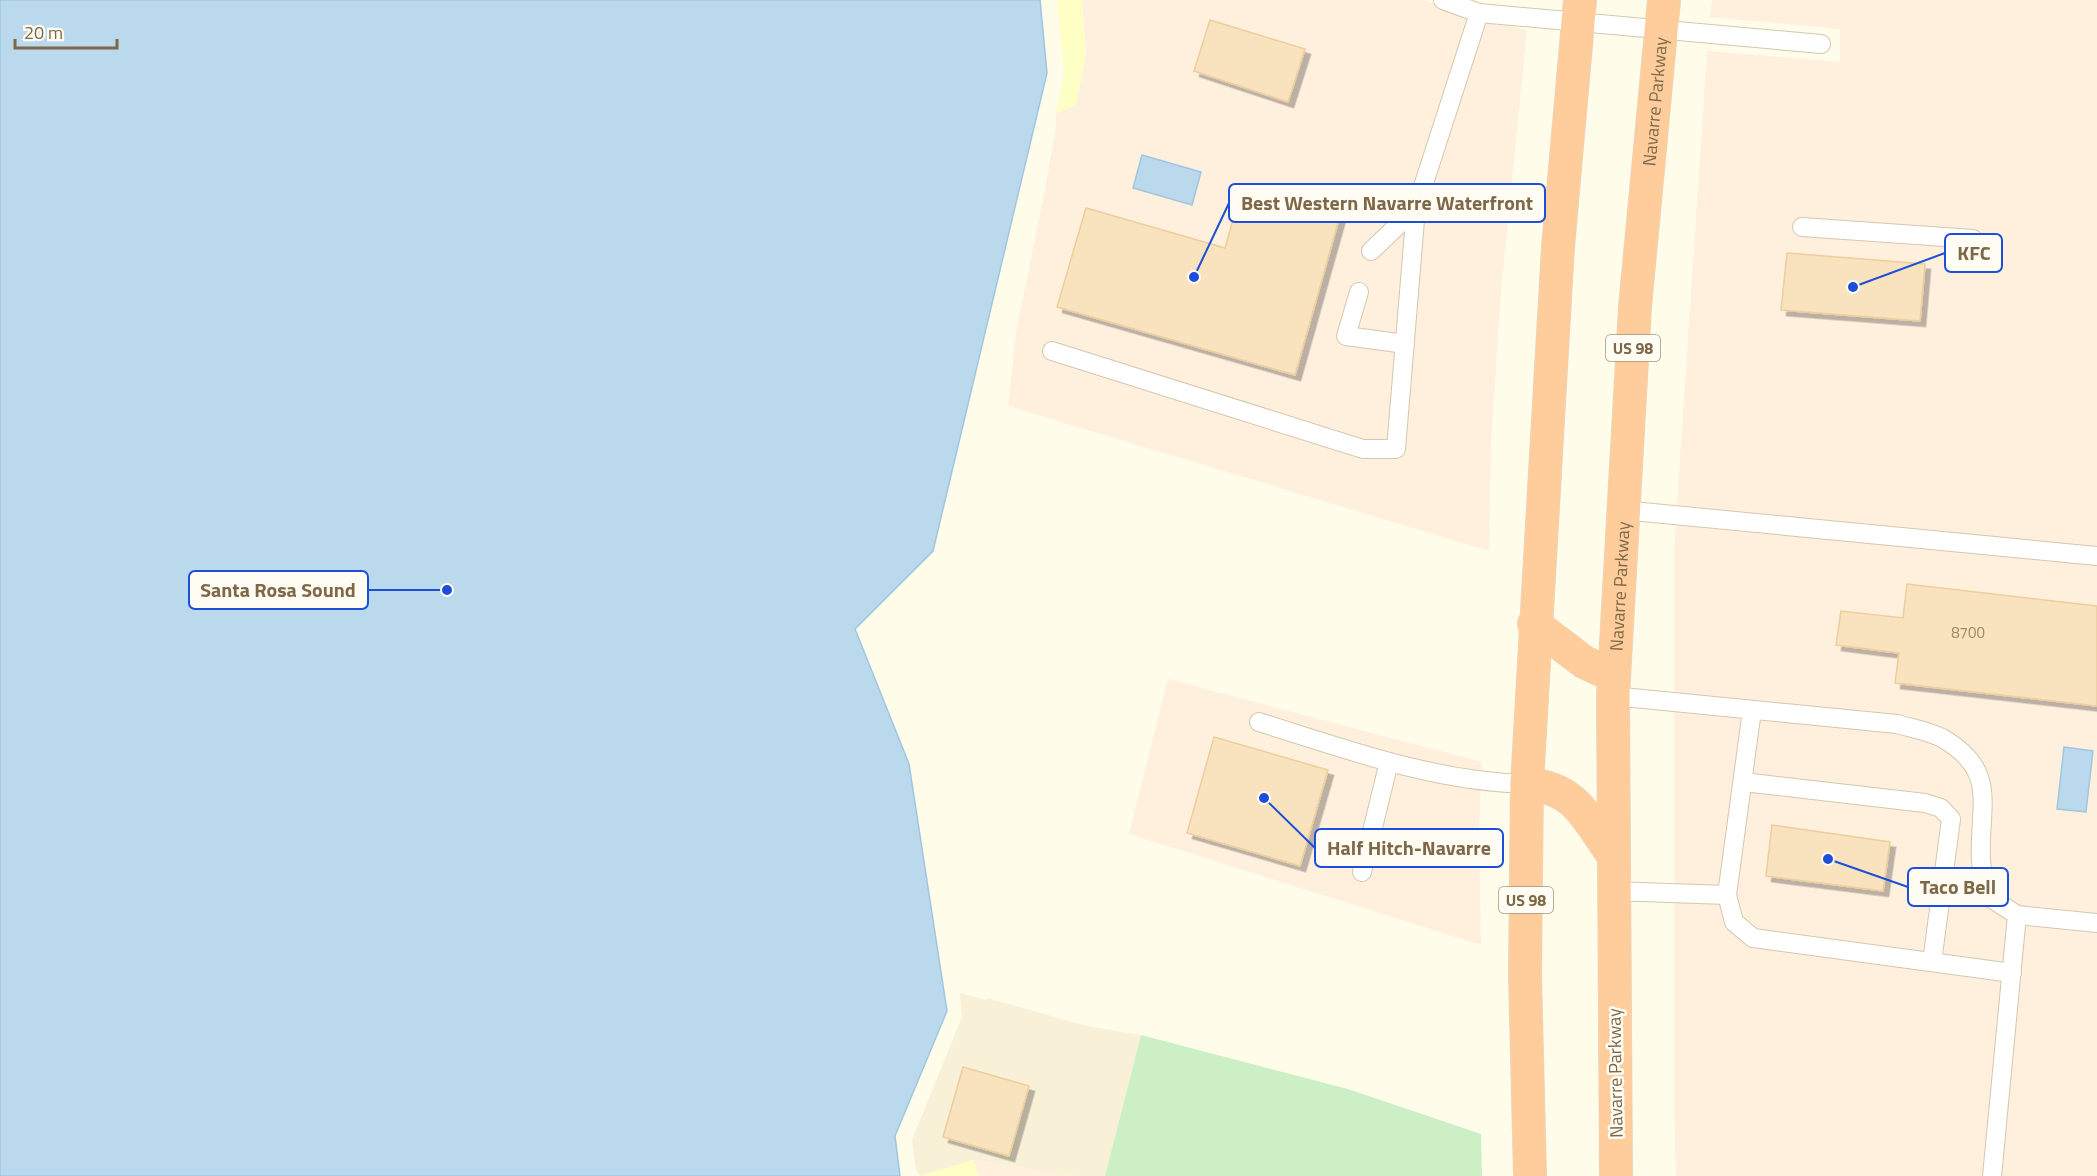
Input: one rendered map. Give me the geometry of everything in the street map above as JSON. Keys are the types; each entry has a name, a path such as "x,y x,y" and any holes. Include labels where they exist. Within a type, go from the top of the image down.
{"highway":[{"name":"US 98","path":"1530,1176 1525,974 1527,784 1534,624 1558,247 1579,12"},
{"name":"Navarre Parkway","path":"1616,1176 1612,891 1613,686 1635,307 1662,15"},
{"path":"1534,624 1613,686"},
{"path":"1527,784 1548,786 1569,796 1613,855"}],"lane":[{"path":"1443,0 1479,13 1579,12 1662,15 1821,44"},
{"path":"1052,351 1363,449 1396,448 1416,208 1479,13"},
{"path":"1371,251 1416,208"},
{"path":"1802,227 1973,239"},
{"path":"1359,292 1347,336 1405,344"},
{"path":"1622,510 2097,556"},
{"path":"1613,686 1752,710 1897,724 1941,738 1966,756 1982,778 1982,861 1989,897 2018,915 2097,923"},
{"path":"1752,710 1727,895 1734,922 1753,938 2012,972"},
{"path":"1259,722 1389,762 1502,784 1527,784"},
{"path":"1362,872 1389,762"},
{"path":"1743,783 1925,803 1941,808 1951,819 1932,962"},
{"path":"1612,891 1727,895"},
{"path":"1992,1176 2018,915"}],"shaded area":[{"path":"1082,0 1422,0 1527,30 1501,291 1491,443 1489,551 1008,406 1016,332 1043,200 1056,127 1056,113 1076,105 1086,54"},
{"path":"1712,0 2097,0 2097,1176 1676,1176 1674,549 1707,51 1840,62 1840,29 1710,17"},
{"path":"1168,679 1482,762 1479,826 1481,945 1129,834"},
{"path":"960,993 987,1000 987,998 1087,1026 1141,1035 1105,1176 1075,1176 973,1160 920,1176 916,1171 912,1140 962,1017"},
{"path":"1141,1035 1348,1089 1481,1134 1482,1176 1105,1176"},
{"path":"973,1160 1068,1174 1075,1176 979,1176"}],"sand":[{"path":"1057,0 1082,0 1086,54 1076,105 1056,113 1064,73"},
{"path":"973,1160 979,1176 920,1176"}],"water":[{"path":"0,0 1040,0 1047,73 933,551 855,629 909,764 947,1011 895,1136 900,1176 0,1176"},
{"path":"1142,155 1201,172 1192,205 1133,188"},
{"path":"2064,747 2093,751 2086,812 2057,809"}],"building":[{"path":"1210,20 1305,49 1288,102 1194,71"},
{"path":"1243,184 1341,212 1295,375 1057,307 1086,208 1225,248"},
{"path":"1787,253 1925,264 1920,321 1781,310"},
{"path":"1907,584 2097,606 2097,706 1895,683 1899,653 1836,645 1841,611 1903,618"},
{"path":"1214,737 1328,770 1300,866 1187,833"},
{"path":"1772,825 1890,842 1883,891 1766,876"},
{"path":"963,1067 1029,1086 1009,1156 943,1137"}],"place":[{"name":"Best Western Navarre Waterfront","path":"1194,277"},
{"name":"KFC","path":"1853,287"},
{"name":"Santa Rosa Sound","path":"447,590"},
{"name":"Half Hitch-Navarre","path":"1264,798"},
{"name":"Taco Bell","path":"1828,859"}]}
